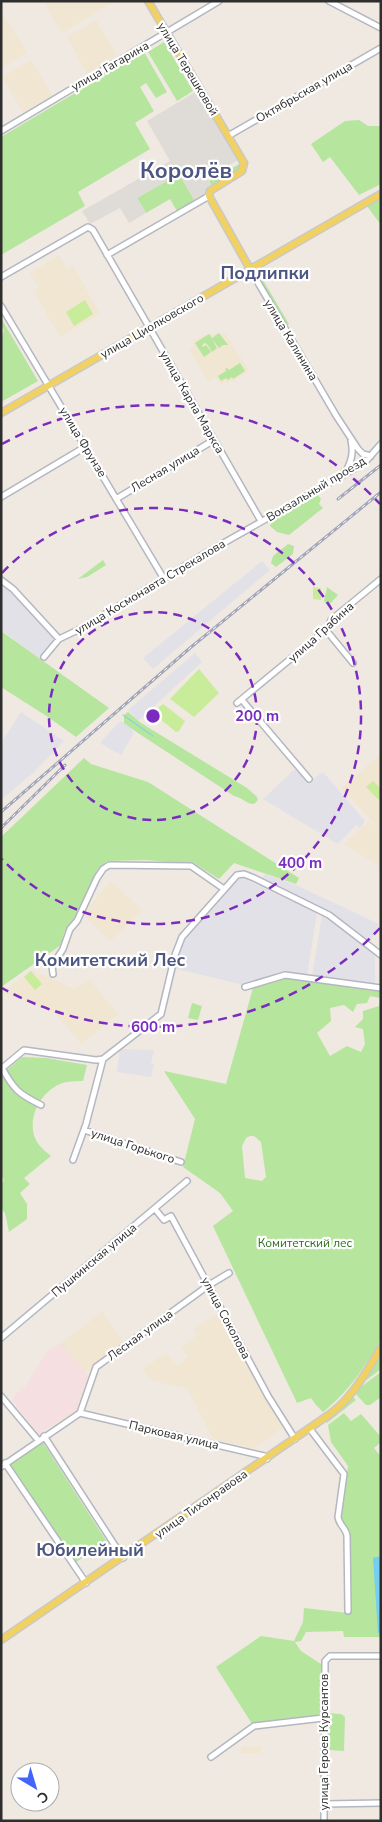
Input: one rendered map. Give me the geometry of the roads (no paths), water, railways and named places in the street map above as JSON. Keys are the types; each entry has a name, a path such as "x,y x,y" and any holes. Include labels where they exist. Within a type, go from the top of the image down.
{"main road":[{"name":"улица Терешковой","path":"148,1 244,163 242,171 209,194"},
{"name":"улица Калинина","path":"209,194 250,270"},
{"name":"улица Циолковского","path":"1,412 381,194"},
{"name":"улица Тихонравова","path":"1,1640 295,1440 340,1406 353,1392 381,1348"}],"street":[{"name":"улица Гагарина","path":"1,131 167,34 219,1"},
{"path":"329,1 381,28"},
{"name":"Октябрьская улица","path":"228,136 381,48"},
{"path":"107,255 209,194"},
{"name":"улица Карла Маркса","path":"1,277 88,227 93,230 261,521"},
{"name":"улица Калинина","path":"250,270 358,449 363,454 371,456"},
{"name":"улица Фрунзе","path":"1,306 164,579"},
{"path":"345,473 351,463 353,450 350,435"},
{"name":"Лесная улица","path":"116,499 214,440"},
{"name":"Вокзальный проезд","path":"261,521 354,469 371,456 381,444"},
{"path":"1,497 86,447"},
{"path":"351,463 354,469"},
{"name":"улица Космонавта Стрекалова","path":"44,657 59,639 82,628 261,521"},
{"path":"1,580 13,590 59,639"},
{"name":"улица Грабина","path":"309,779 240,702 326,630 331,620 381,580"},
{"path":"326,630 353,663"},
{"path":"53,974 53,964 63,948 70,929 77,921 97,878 109,864 191,866 224,889"},
{"path":"42,1105 20,1094 10,1083 2,1066 22,1051 96,1060 103,1059 161,1014 178,944 198,917 236,876 244,874 330,915 381,955"},
{"path":"245,988 285,975 381,988"},
{"path":"72,1160 84,1130 103,1059"},
{"name":"улица Горького","path":"84,1130 181,1162"},
{"name":"Пушкинская улица","path":"1,1338 187,1181"},
{"name":"улица Соколова","path":"155,1209 164,1220 171,1216 268,1396 295,1440"},
{"name":"Лесная улица","path":"80,1413 96,1367 209,1285 229,1273"},
{"path":"1,1396 38,1440"},
{"path":"80,1413 3,1465 86,1583"},
{"name":"Парковая улица","path":"80,1413 264,1456 267,1459"},
{"path":"310,1429 344,1474 338,1522 347,1536 348,1611"},
{"path":"44,1436 123,1558"},
{"name":"улица Героев Курсантов","path":"324,1821 325,1662 327,1657 330,1656 381,1656"},
{"path":"211,1757 254,1726 324,1718"},
{"path":"324,1804 381,1803"}],"water":[{"path":"381,1556 381,1632 378,1633 373,1558"}],"waterway":[{"path":"123,715 153,736"}],"railway":[{"path":"338,499 381,465"},
{"path":"1,812 190,648 381,492"},
{"path":"1,828 65,765"}],"district":[{"name":"Королёв","path":"186,170"},
{"name":"Подлипки","path":"265,273"},
{"name":"Комитетский Лес","path":"110,960"},
{"name":"Юбилейный","path":"90,1550"}],"park label":[{"name":"Комитетский лес","path":"305,1243"}]}
